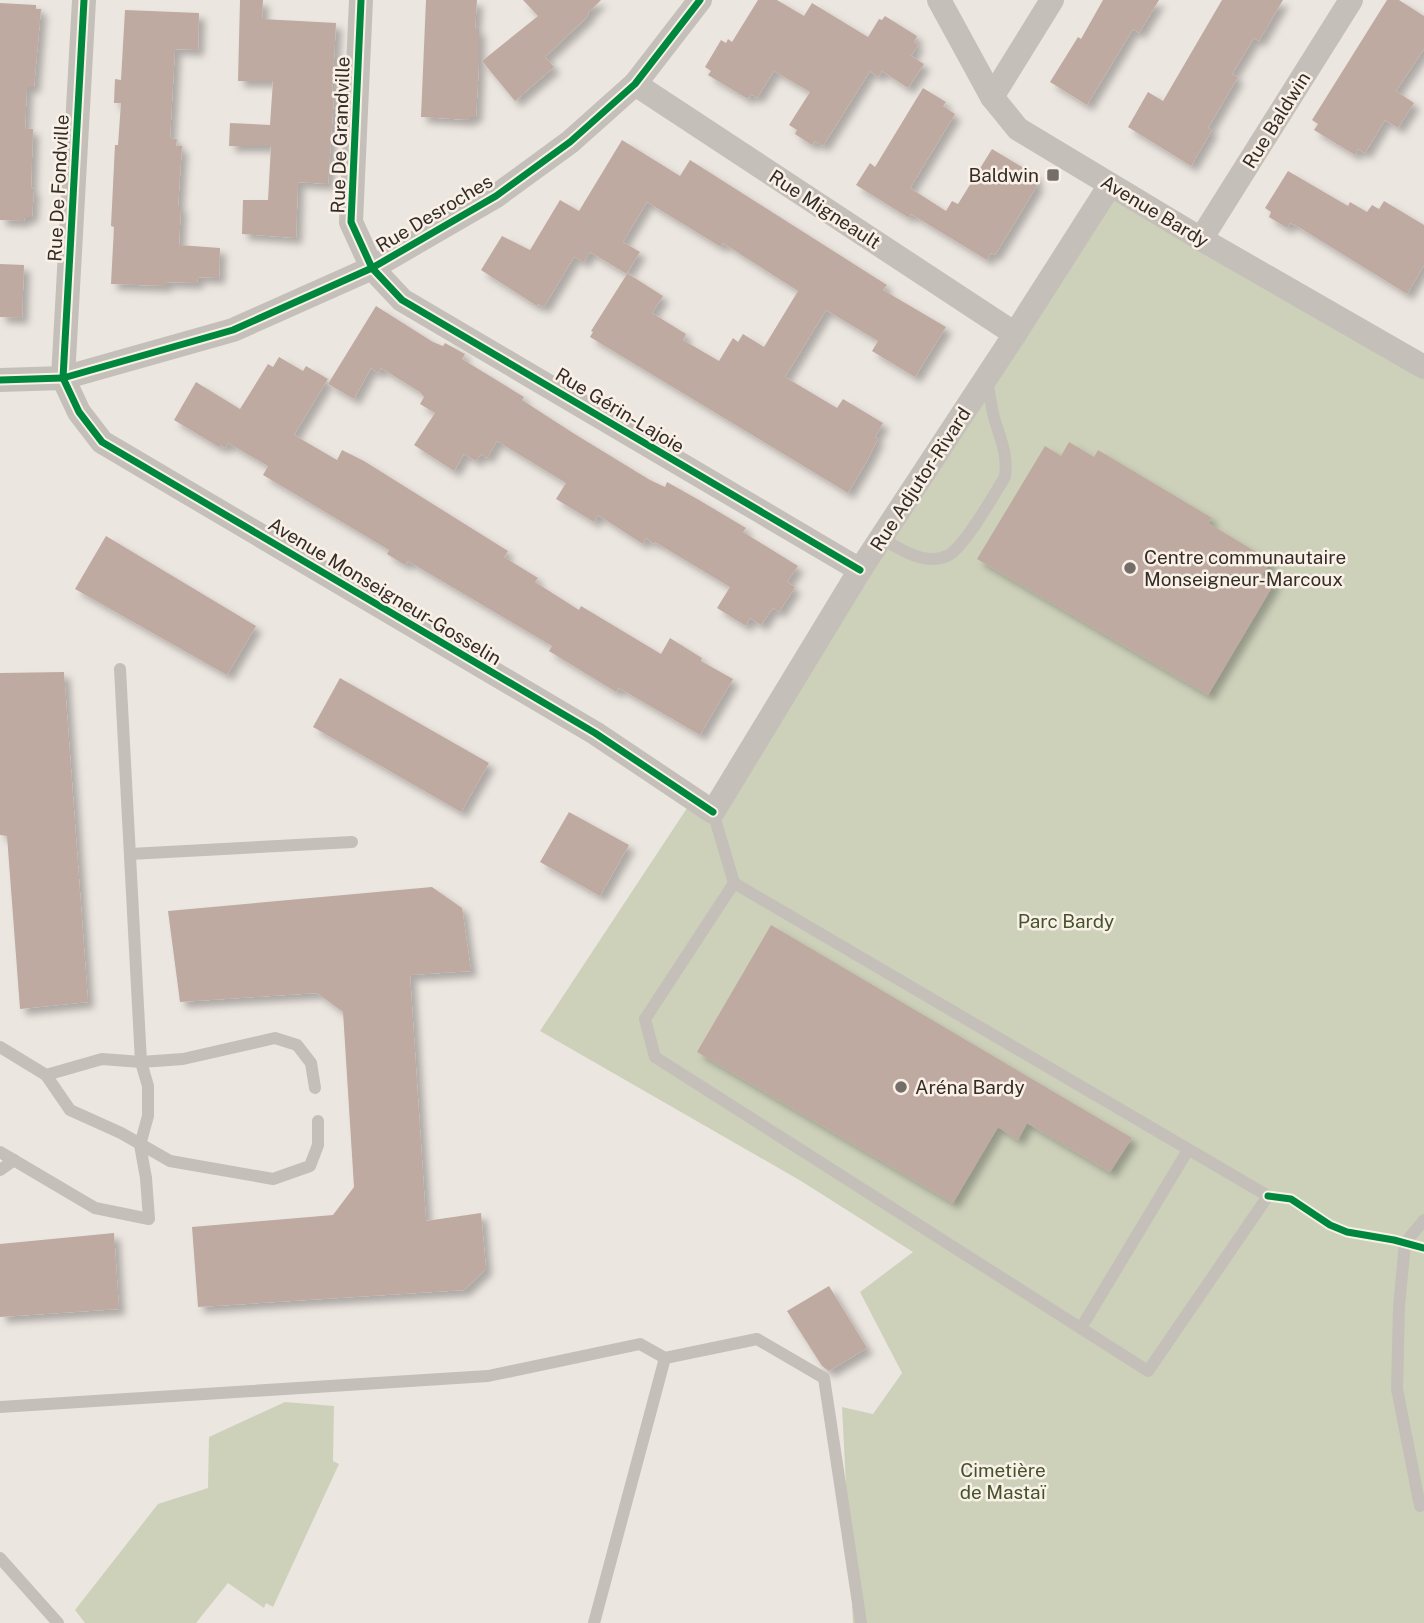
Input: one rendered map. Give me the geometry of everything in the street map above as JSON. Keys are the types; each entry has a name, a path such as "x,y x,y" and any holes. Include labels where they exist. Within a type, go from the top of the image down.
{"street":[{"name":"Rue De Fondville","path":"63,377 84,0"},
{"name":"Rue De Grandville","path":"361,0 351,222 372,268"},
{"name":"Rue Desroches","path":"0,380 63,377 233,330 372,268 496,196 570,142 635,84 700,0"},
{"name":"Avenue Bardy","path":"939,0 992,97 1018,129 1201,239 1422,363"},
{"path":"992,97 1052,0"},
{"name":"Rue Baldwin","path":"1201,239 1351,0"},
{"name":"Rue Migneault","path":"635,84 1015,334"},
{"name":"Rue Adjutor-Rivard","path":"713,812 860,570 1110,185"},
{"name":"Rue Gérin-Lajoie","path":"372,268 402,300 860,570"},
{"name":"Avenue Monseigneur-Gosselin","path":"63,377 79,412 102,442 595,733 713,812"}],"lane":[{"path":"881,538 904,552 931,559 948,556 961,545 1005,477 1004,445 986,378"},
{"path":"0,1152 95,1208 149,1219 140,1144 148,1116 148,1086 141,1062 120,669"},
{"path":"713,812 734,883 1268,1196 1148,1371 655,1057 645,1019 734,883"},
{"path":"130,854 352,842"},
{"path":"46,1075 102,1059 141,1062 183,1059 275,1038 297,1045 311,1063 316,1088"},
{"path":"0,1047 46,1075 70,1110 170,1161 273,1179 310,1166 318,1145 318,1121"},
{"path":"1081,1328 1188,1150"},
{"path":"0,1170 14,1160"},
{"path":"1420,1506 1397,1389 1399,1307 1405,1243 1424,1220"},
{"path":"0,1407 488,1376 640,1344 665,1357 757,1339 824,1378 862,1623"},
{"path":"594,1623 665,1357"},
{"path":"0,1558 58,1623"}],"green space":[{"name":"Parc Bardy","path":"1110,185 1424,367 1424,1623 853,1623 842,1407 873,1414 902,1373 860,1292 913,1252 801,1181 540,1031 693,799 712,812"},
{"path":"285,1402 334,1406 333,1461 339,1464 273,1607 266,1603 264,1608 228,1583 196,1623 85,1623 75,1610 158,1504 208,1488 209,1437"}],"building":[{"path":"240,0 263,0 262,19 336,23 328,184 298,182 296,238 242,234 243,200 268,200 271,146 229,146 230,123 270,125 273,81 238,81"},
{"path":"426,0 477,0 475,29 479,29 479,63 476,117 470,117 470,120 421,117"},
{"path":"523,0 601,0 545,57 554,67 515,101 482,61 538,16"},
{"path":"758,0 777,0 804,16 812,3 868,37 879,19 882,20 885,16 917,36 914,42 918,45 911,56 924,64 908,88 882,71 878,77 870,71 823,146 815,141 812,145 795,134 797,130 789,125 810,92 774,71 757,98 751,94 748,99 708,75 711,71 705,67 721,40 726,43 728,39 732,42"},
{"path":"1103,0 1159,0 1139,33 1133,29 1087,105 1050,82 1078,37 1081,39"},
{"path":"1222,0 1283,0 1259,41 1254,38 1232,74 1238,77 1208,128 1212,130 1191,166 1128,127 1148,92 1163,101"},
{"path":"1387,0 1399,0 1424,16 1424,49 1396,91 1414,103 1398,128 1385,120 1365,153 1358,149 1355,155 1314,130 1318,124 1312,120"},
{"path":"0,3 36,5 36,9 41,9 34,87 27,87 25,128 33,129 31,188 34,189 32,217 25,217 24,221 0,220"},
{"path":"125,10 199,13 198,50 175,49 170,138 177,139 176,146 182,146 178,206 181,206 179,245 220,248 219,278 198,277 197,283 166,282 166,286 111,284 115,145 118,145 121,103 114,103 115,79 121,80"},
{"path":"923,88 946,102 943,106 955,114 910,188 946,211 952,201 958,204 992,149 1037,176 1034,182 1038,184 995,255 991,253 987,260 911,214 909,218 856,185 870,163 875,167"},
{"path":"622,140 680,176 690,160 887,285 883,290 946,327 915,377 872,351 878,341 826,310 785,377 837,408 843,399 883,423 868,459 848,493 590,337 593,332 591,331 627,274 590,252 584,262 574,257 544,307 538,304 537,306 481,270 502,236 530,250 560,200 579,211","holes":["647,202 721,247 723,243 798,291 764,347 743,334 738,342 733,338 719,361 683,340 686,334 652,313 663,296 627,273 640,252 623,242"]},
{"path":"1288,171 1348,206 1350,202 1367,212 1372,205 1379,209 1384,201 1424,225 1424,265 1407,294 1297,226 1290,223 1287,228 1269,217 1271,212 1265,208"},
{"path":"0,264 24,265 22,318 0,317"},
{"path":"376,306 433,342 443,346 445,343 465,354 462,359 524,397 522,400 573,433 650,480 665,487 667,482 699,500 746,528 743,532 798,566 787,582 795,587 779,612 773,608 761,625 750,618 746,626 717,608 730,587 655,542 654,544 646,538 643,544 598,515 594,522 556,499 566,483 497,441 487,458 481,454 476,461 464,454 454,471 414,445 435,413 420,404 424,397 381,368 378,373 371,368 354,399 328,384"},
{"path":"279,357 303,371 306,366 328,379 294,435 337,460 342,450 364,461 508,551 504,557 538,578 535,582 579,610 581,606 661,654 670,638 702,658 701,661 733,679 700,735 619,688 616,692 549,651 552,646 408,561 405,565 387,554 389,550 263,475 268,466 228,443 225,448 221,445 219,447 174,420 196,382 240,409 268,364 273,367"},
{"name":"Centre communautaire Monseigneur-Marcoux","path":"1069,442 1094,457 1098,450 1212,518 1208,523 1271,561 1262,575 1275,582 1208,695 977,559 1045,446 1061,456"},
{"path":"106,536 256,626 227,675 75,589"},
{"path":"64,672 88,1002 20,1009 7,836 0,835 0,673"},
{"path":"340,678 489,763 461,812 313,727"},
{"path":"569,812 629,845 600,896 540,862"},
{"path":"432,887 462,908 471,971 410,975 426,1221 481,1213 486,1269 464,1290 198,1307 192,1227 333,1215 354,1187 343,1012 317,993 180,1002 168,911"},
{"name":"Aréna Bardy","path":"771,925 1132,1138 1110,1172 1027,1123 1018,1140 998,1127 953,1203 697,1052"},
{"path":"114,1233 119,1309 0,1317 0,1244"},
{"path":"829,1286 867,1348 829,1371 822,1366 787,1311"}],"cycle path":[{"path":"84,0 63,378 79,412 102,442 595,733 713,812"},
{"path":"361,0 351,222 372,268 402,300 860,570"},
{"path":"0,380 63,378 233,330 372,268 496,196 570,142 635,84 700,0"},
{"path":"1268,1196 1291,1199 1330,1225 1347,1232 1424,1248"}],"place":[{"name":"Baldwin","path":"1053,175"},
{"name":"Centre communautaire Monseigneur-Marcoux","path":"1130,568"},
{"name":"Aréna Bardy","path":"901,1087"}],"park label":[{"name":"Cimetière de Mastaï","path":"1003,1481"}]}
